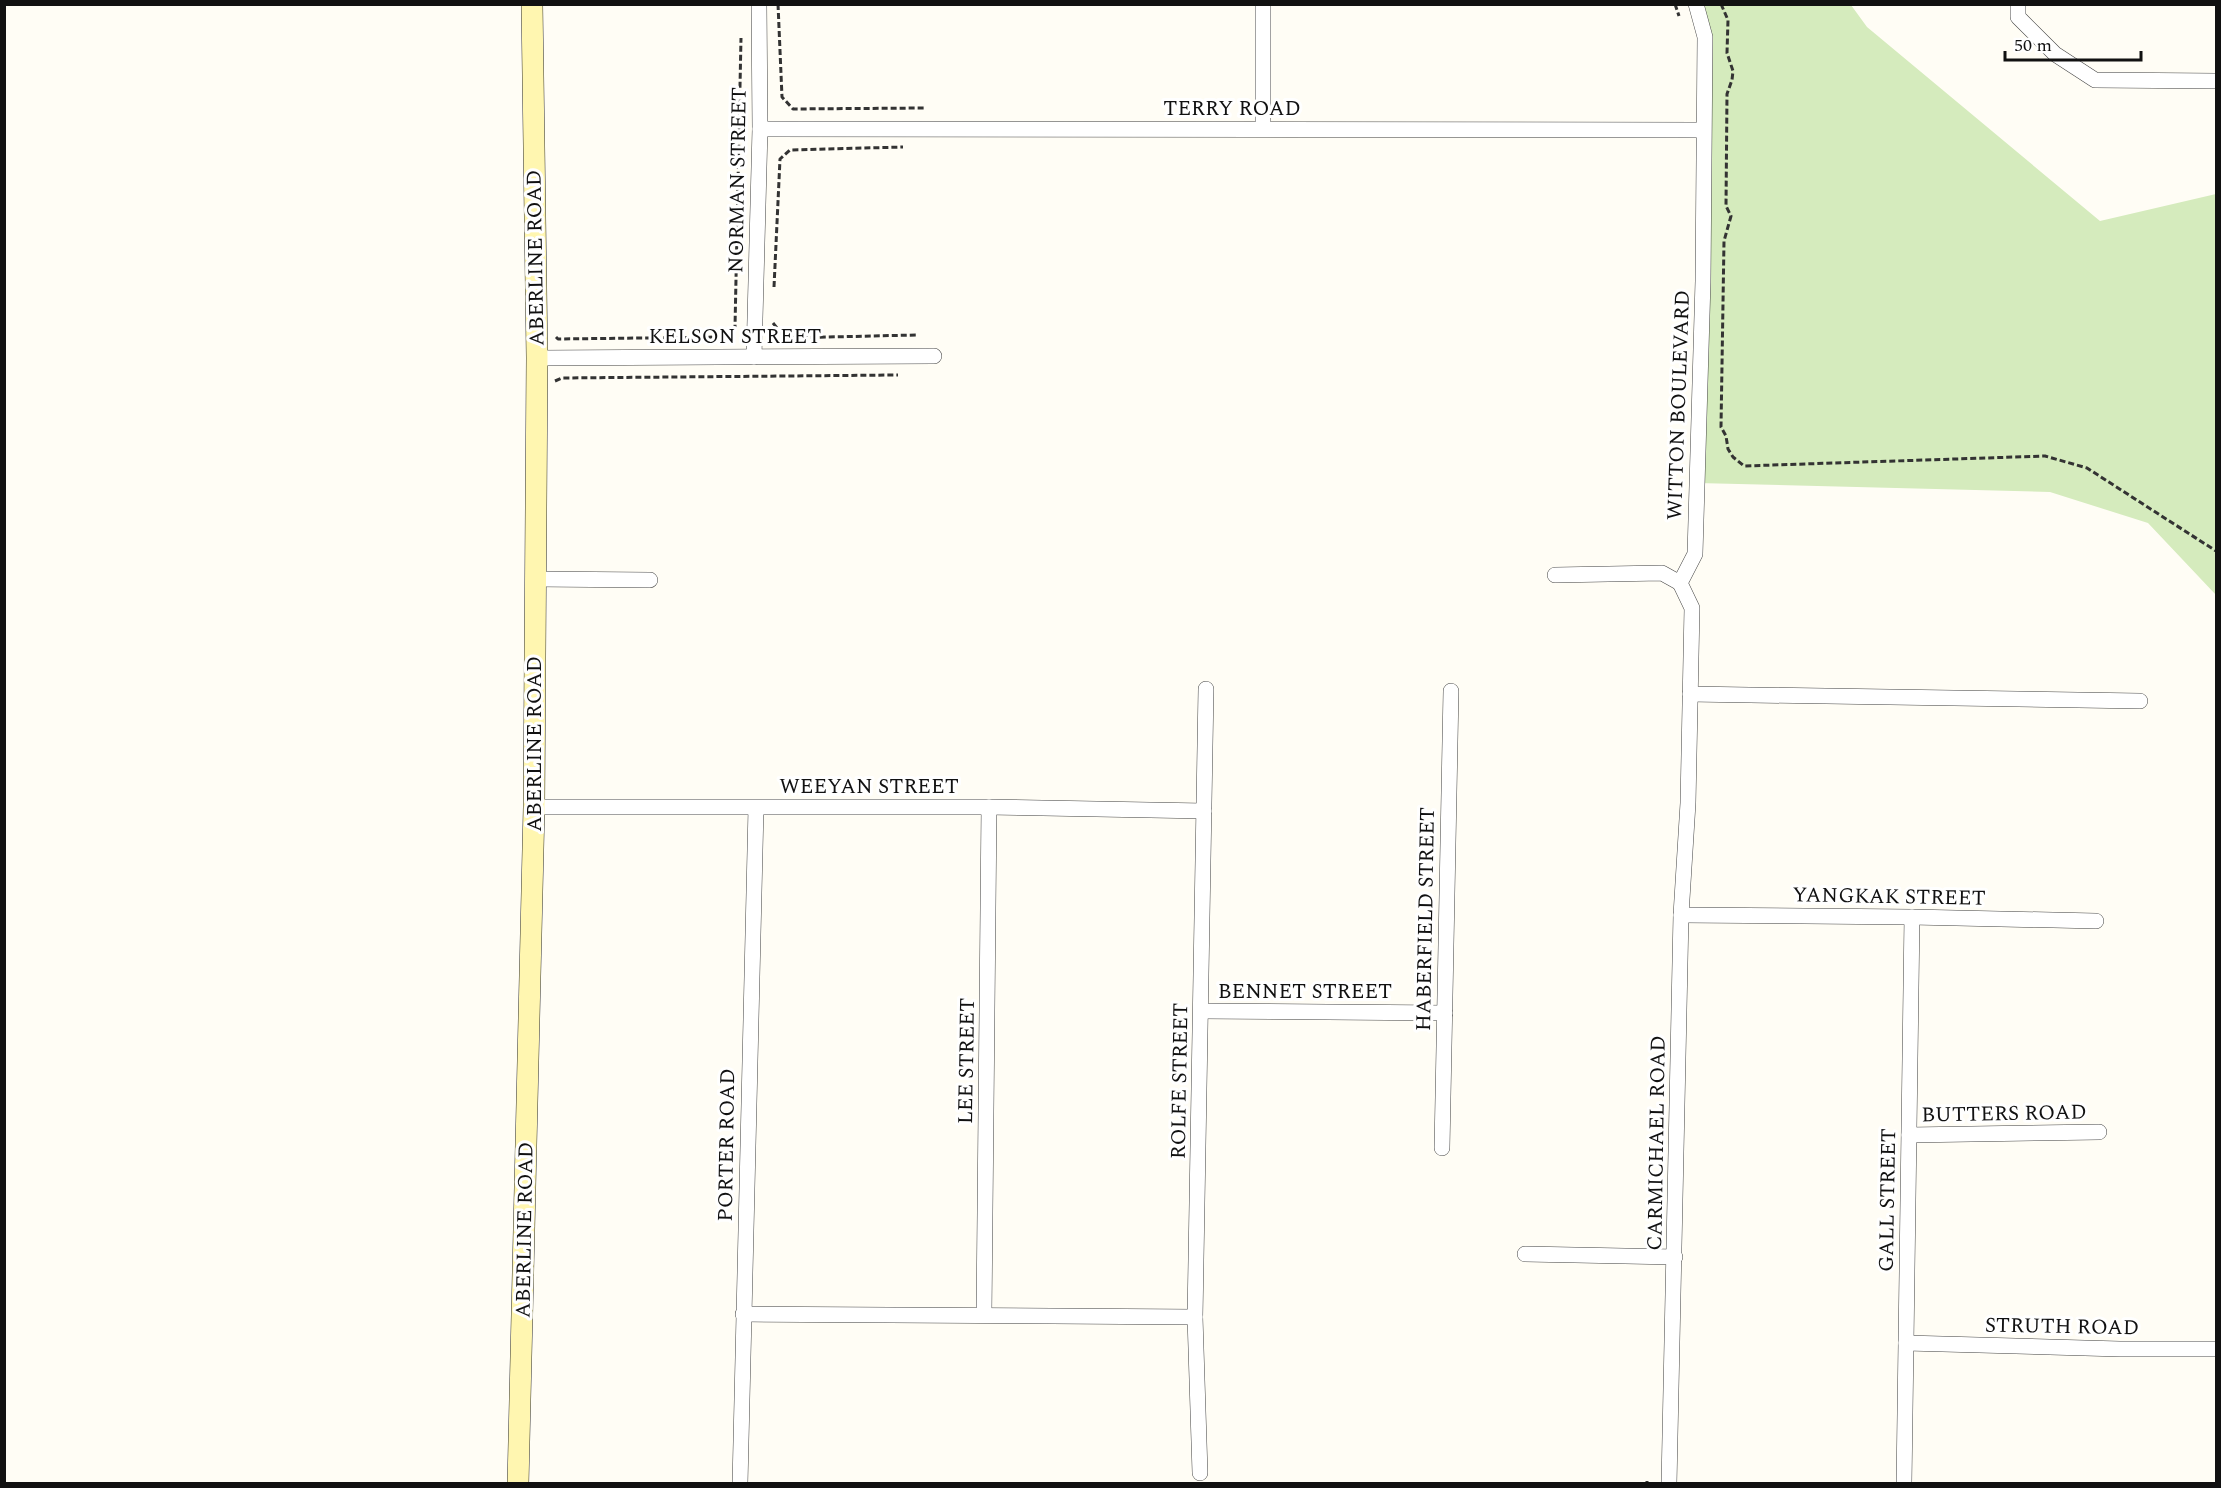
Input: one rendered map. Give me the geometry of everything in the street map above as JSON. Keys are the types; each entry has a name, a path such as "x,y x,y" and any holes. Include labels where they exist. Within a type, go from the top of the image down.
{"street":[{"name":"ABERLINE ROAD","path":"518,1484 534,807 537,358 532,4"},
{"name":"NORMAN STREET","path":"754,357 760,129 759,4"},
{"path":"1263,4 1263,129"},
{"name":"WITTON BOULEVARD","path":"1680,583 1695,554 1705,37 1696,4"},
{"path":"2018,4 2018,17 2055,54 2095,80 2217,81"},
{"name":"TERRY ROAD","path":"760,129 1703,130"},
{"name":"KELSON STREET","path":"537,358 934,356"},
{"path":"1555,575 1662,573 1680,583 1692,608 1690,694 2140,701"},
{"path":"535,579 650,580"},
{"name":"ROLFE STREET","path":"1200,1473 1195,1317 1206,689"},
{"name":"HABERFIELD STREET","path":"1442,1148 1450,691"},
{"name":"CARMICHAEL ROAD","path":"1669,1484 1676,1257 1681,915 1688,803 1690,694"},
{"name":"WEEYAN STREET","path":"534,807 989,807 1204,811"},
{"name":"LEE STREET","path":"984,1316 989,807"},
{"name":"PORTER ROAD","path":"740,1484 756,808"},
{"name":"YANGKAK STREET","path":"1681,915 2096,921"},
{"name":"GALL STREET","path":"1904,1484 1912,917"},
{"name":"BENNET STREET","path":"1201,1011 1445,1013"},
{"name":"BUTTERS ROAD","path":"1909,1135 2099,1132"},
{"path":"1525,1254 1676,1257"},
{"path":"743,1314 1195,1317"},
{"name":"STRUTH ROAD","path":"1906,1343 2120,1349 2217,1349"}],"path":[{"path":"778,4 782,97 793,109 924,108"},
{"path":"1675,4 1679,16"},
{"path":"1721,4 1728,20 1727,53 1733,71 1727,94 1726,206 1731,216 1724,241 1721,427 1732,456 1744,466 2045,456 2087,468 2217,550"},
{"path":"551,333 558,339 724,337 735,327 741,30"},
{"path":"774,297 780,159 790,150 912,147"},
{"path":"773,321 773,325 785,338 916,335"},
{"path":"550,384 562,378 898,375"}],"green space":[{"path":"1696,5 1851,5 1867,27 2100,221 2216,194 2216,595 2148,523 2050,492 1697,483 1703,80"}]}
